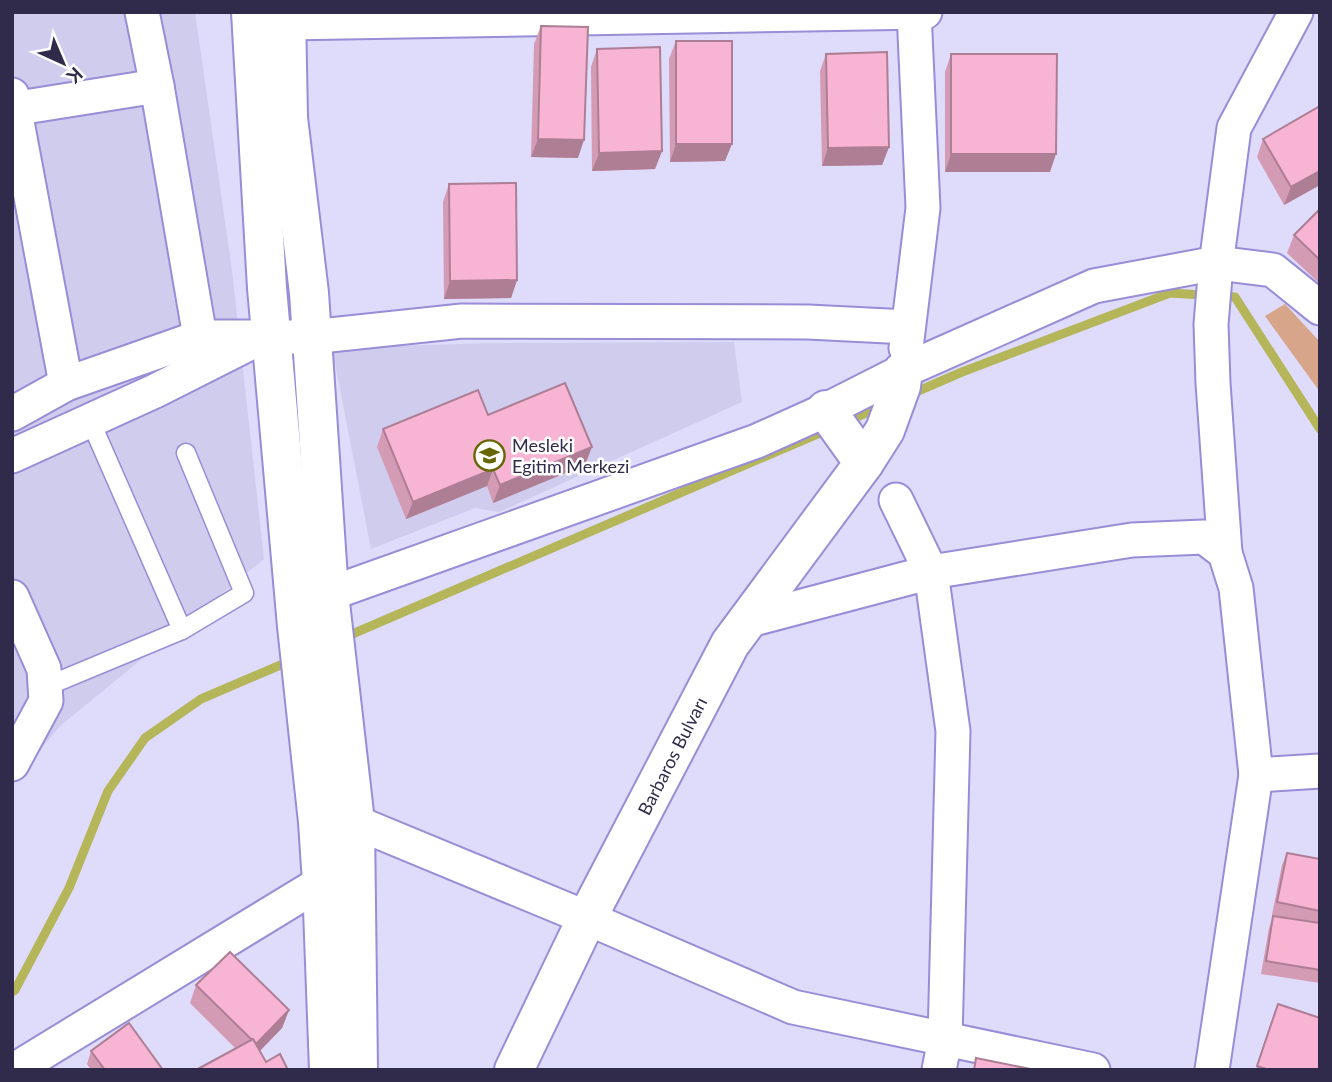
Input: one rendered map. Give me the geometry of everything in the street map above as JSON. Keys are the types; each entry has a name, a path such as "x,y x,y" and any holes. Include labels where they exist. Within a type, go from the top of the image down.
{"street":[{"path":"142,12 200,337"},
{"path":"902,379 923,208 914,12"},
{"path":"274,16 925,12"},
{"path":"1212,1070 1256,775 1236,588 1225,553 1211,324 1216,264 1234,128 1299,12 1320,23"},
{"path":"274,16 309,293 320,621 303,687 318,822 330,1070"},
{"path":"274,16 267,337 320,621 338,673 355,822 358,1070"},
{"path":"66,384 13,105 157,86"},
{"path":"320,621 757,442 844,435 902,379 1094,286 1216,264 1273,270 1320,308"},
{"path":"12,414 66,384 200,337 311,337 462,321 808,322 908,327"},
{"path":"12,456 267,337"},
{"name":"Barbaros Bulvarı","path":"514,1070 587,918 730,644 746,621 844,435 885,430 902,379"},
{"path":"896,500 931,572 953,731 942,1054"},
{"path":"746,621 931,572 1132,540 1204,537 1225,553"},
{"path":"12,597 44,669 46,701 12,764"},
{"path":"1256,775 1320,771"},
{"path":"355,822 793,1007 942,1054 1093,1070"},
{"path":"14,1070 322,882"}],"lane":[{"path":"90,420 182,630"},
{"path":"45,687 182,630 244,593 186,453"}],"shaded area":[{"path":"12,12 195,12 232,270 264,559 60,726 12,784"},
{"path":"1285,304 1320,342 1320,392 1265,316"},
{"name":"Mesleki Egitim Merkezi","path":"734,342 742,402 499,512 475,508 371,549 332,348 491,343"}],"building":[{"path":"541,26 588,27 584,140 538,139"},
{"path":"676,41 732,41 732,144 676,144"},
{"path":"660,47 662,151 599,153 597,49"},
{"path":"887,52 889,147 828,148 826,54"},
{"path":"951,54 1057,54 1056,154 951,154"},
{"path":"1320,106 1320,171 1291,187 1263,139"},
{"path":"516,183 517,280 450,281 449,184"},
{"path":"1320,209 1320,260 1294,235"},
{"path":"565,383 592,447 500,485 493,469 413,502 383,429 478,390 488,415"},
{"path":"1287,853 1320,859 1320,911 1277,902"},
{"path":"1273,916 1320,923 1320,970 1266,961"},
{"path":"230,952 289,1010 256,1044 196,985"},
{"path":"1278,1004 1320,1018 1320,1070 1269,1070 1257,1066"},
{"path":"129,1023 163,1070 105,1070 91,1051"},
{"path":"253,1039 266,1062 280,1054 288,1070 196,1070"},
{"path":"976,1058 1035,1070 974,1070"}],"waterway":[{"path":"909,395 962,372 1170,293 1235,297 1320,429"},
{"path":"845,422 880,407"},
{"path":"343,638 829,429"},
{"path":"12,992 69,888 108,791 145,738 201,699 292,660"}],"place":[{"name":"Mesleki Egitim Merkezi","path":"489,455"}]}
